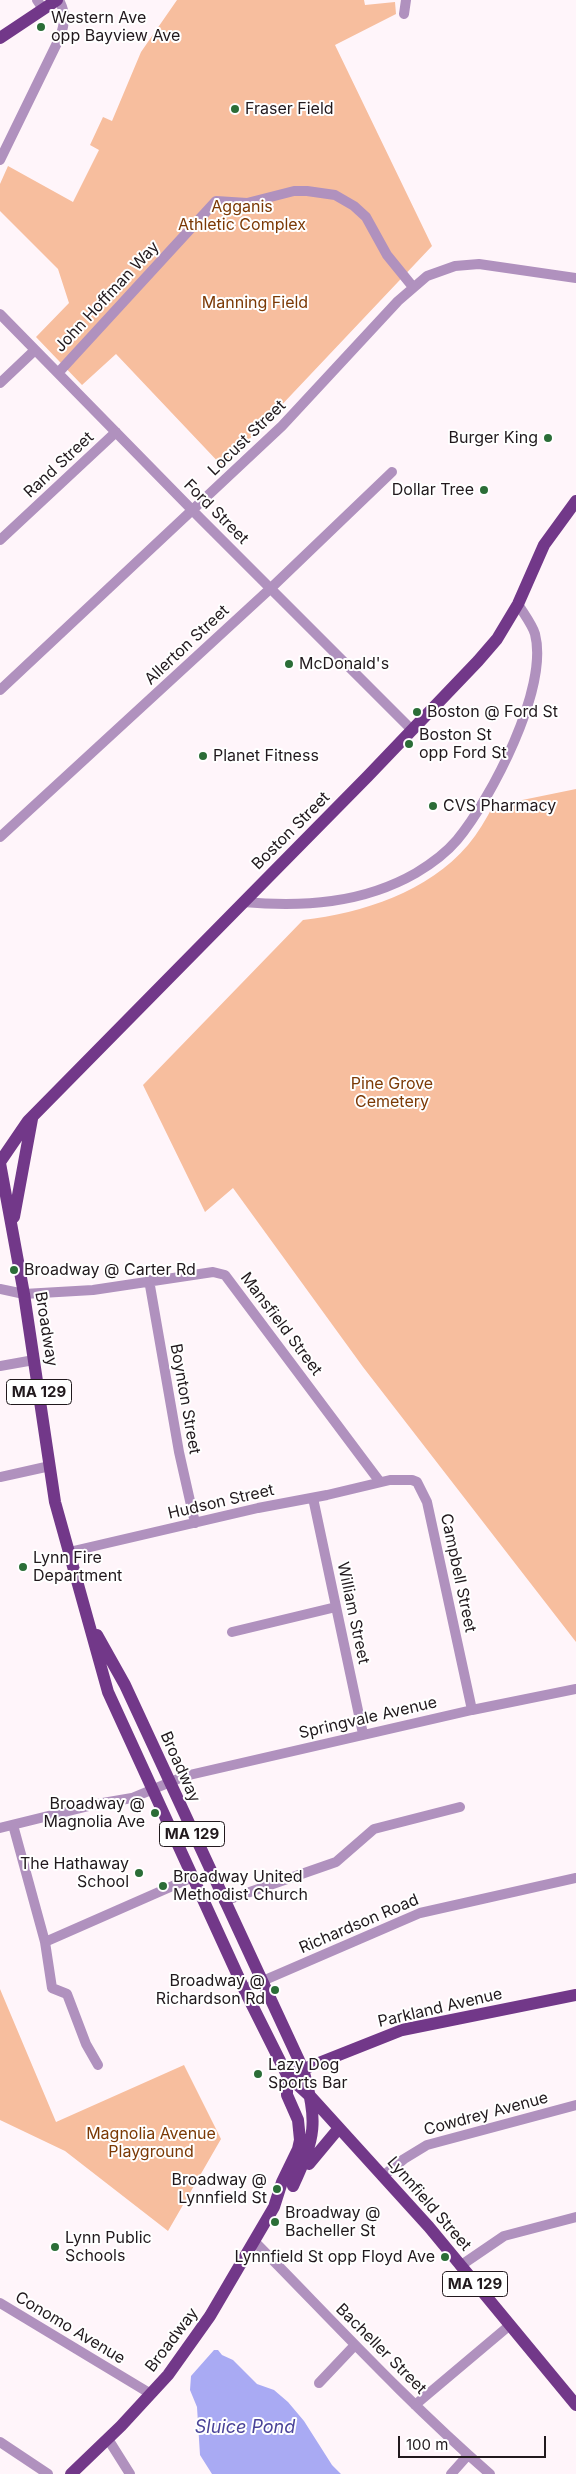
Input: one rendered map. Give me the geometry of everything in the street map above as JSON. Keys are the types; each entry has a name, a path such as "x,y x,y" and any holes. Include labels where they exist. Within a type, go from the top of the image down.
{"main road":[{"path":"0,38 40,4 58,0"},
{"name":"Boston Street","path":"0,1163 15,1138 32,1117 412,730 495,641 518,604 544,545 576,502"},
{"name":"MA 129","path":"12,1231 21,1171 32,1117"},
{"name":"Broadway","path":"0,1163 24,1294 55,1502 108,1692 244,1989 287,2075 311,2097"},
{"name":"Broadway","path":"87,1617 125,1685 303,2069 311,2097 312,2140 293,2186"},
{"name":"Parkland Avenue","path":"287,2075 402,2030 576,1995"},
{"name":"Broadway","path":"274,2207 282,2182 296,2154 300,2140 298,2120 287,2095 287,2075"},
{"name":"Lynnfield Street","path":"311,2097 429,2226 576,2405"},
{"name":"Broadway","path":"72,2474 168,2375 210,2316 274,2207 293,2186 324,2143 339,2128"}],"street":[{"path":"0,160 60,37 65,20 63,8 58,0"},
{"path":"404,14 406,0"},
{"name":"John Hoffman Way","path":"58,373 216,200 247,203 301,191 335,195 354,206 366,217 386,255 416,284"},
{"name":"Locust Street","path":"0,690 288,420 416,284 446,268 479,264 576,278"},
{"name":"Ford Street","path":"0,314 412,730"},
{"path":"0,383 35,350"},
{"name":"Rand Street","path":"0,540 116,432"},
{"name":"Allerton Street","path":"0,837 271,588 392,472"},
{"path":"243,902 319,904 360,895 396,883 415,873 447,851 457,840 478,809 505,760 521,725 530,697 535,666 535,634 518,604"},
{"name":"Mansfield Street","path":"0,1289 24,1294 93,1290 149,1280 213,1272 224,1274 380,1482"},
{"name":"Boynton Street","path":"149,1280 179,1452 195,1523"},
{"path":"0,1366 34,1360"},
{"path":"0,1477 50,1466"},
{"name":"Campbell Street","path":"380,1482 412,1480 417,1482 423,1492 472,1710"},
{"name":"Hudson Street","path":"69,1552 380,1482"},
{"name":"William Street","path":"313,1498 363,1734"},
{"path":"232,1632 336,1607"},
{"name":"Springvale Avenue","path":"0,1828 97,1804 132,1798 185,1776 363,1734 576,1689"},
{"path":"224,1902 336,1862 374,1829 460,1807"},
{"path":"13,1825 45,1942 52,1988 67,1994 86,2044 98,2065"},
{"path":"45,1942 192,1877"},
{"name":"Richardson Road","path":"244,1989 420,1913 576,1878"},
{"name":"Cowdrey Avenue","path":"383,2176 404,2159 427,2145 576,2105"},
{"path":"460,2266 504,2236 576,2217"},
{"name":"Bacheller Street","path":"254,2241 415,2405 490,2474"},
{"name":"Conomo Avenue","path":"0,2303 151,2394"},
{"path":"415,2405 510,2325"},
{"path":"319,2384 355,2344"},
{"path":"108,2439 130,2474"},
{"path":"0,2442 48,2474"},
{"path":"451,2474 468,2455"}],"green space":[{"name":"Agganis Athletic Complex","path":"177,0 364,0 365,5 395,2 396,14 335,45 432,246 223,467 116,354 82,385 36,337 69,303 58,269 0,211 0,184 8,166 73,202 99,150 90,145 103,117 112,121 141,52"},
{"name":"Pine Grove Cemetery","path":"576,789 576,1642 363,1367 233,1188 205,1212 143,1085 303,920 326,917 371,906 414,888 434,876 468,845 493,806"},
{"name":"Magnolia Avenue Playground","path":"0,1989 56,2122 184,2065 221,2139 168,2231 65,2151 0,2120"}],"water":[{"name":"Sluice Pond","path":"214,2350 218,2350 222,2355 233,2360 257,2384 274,2390 288,2402 304,2421 332,2465 341,2474 212,2474 200,2455 197,2407 190,2390 191,2376"}],"place":[{"name":"Western Ave opp Bayview Ave","path":"41,27"},
{"name":"Fraser Field","path":"235,109"},
{"name":"Burger King","path":"548,438"},
{"name":"Dollar Tree","path":"484,490"},
{"name":"McDonald's","path":"289,664"},
{"name":"Boston @ Ford St","path":"417,712"},
{"name":"Boston St opp Ford St","path":"409,744"},
{"name":"Planet Fitness","path":"203,756"},
{"name":"CVS Pharmacy","path":"433,806"},
{"name":"Broadway @ Carter Rd","path":"14,1270"},
{"name":"Lynn Fire Department","path":"23,1567"},
{"name":"Broadway @ Magnolia Ave","path":"155,1813"},
{"name":"The Hathaway School","path":"139,1873"},
{"name":"Broadway United Methodist Church","path":"163,1886"},
{"name":"Broadway @ Richardson Rd","path":"275,1990"},
{"name":"Lazy Dog Sports Bar","path":"258,2074"},
{"name":"Broadway @ Lynnfield St","path":"277,2189"},
{"name":"Broadway @ Bacheller St","path":"275,2222"},
{"name":"Lynn Public Schools","path":"55,2247"},
{"name":"Lynnfield St opp Floyd Ave","path":"445,2257"}],"park label":[{"name":"Manning Field","path":"255,303"}]}
